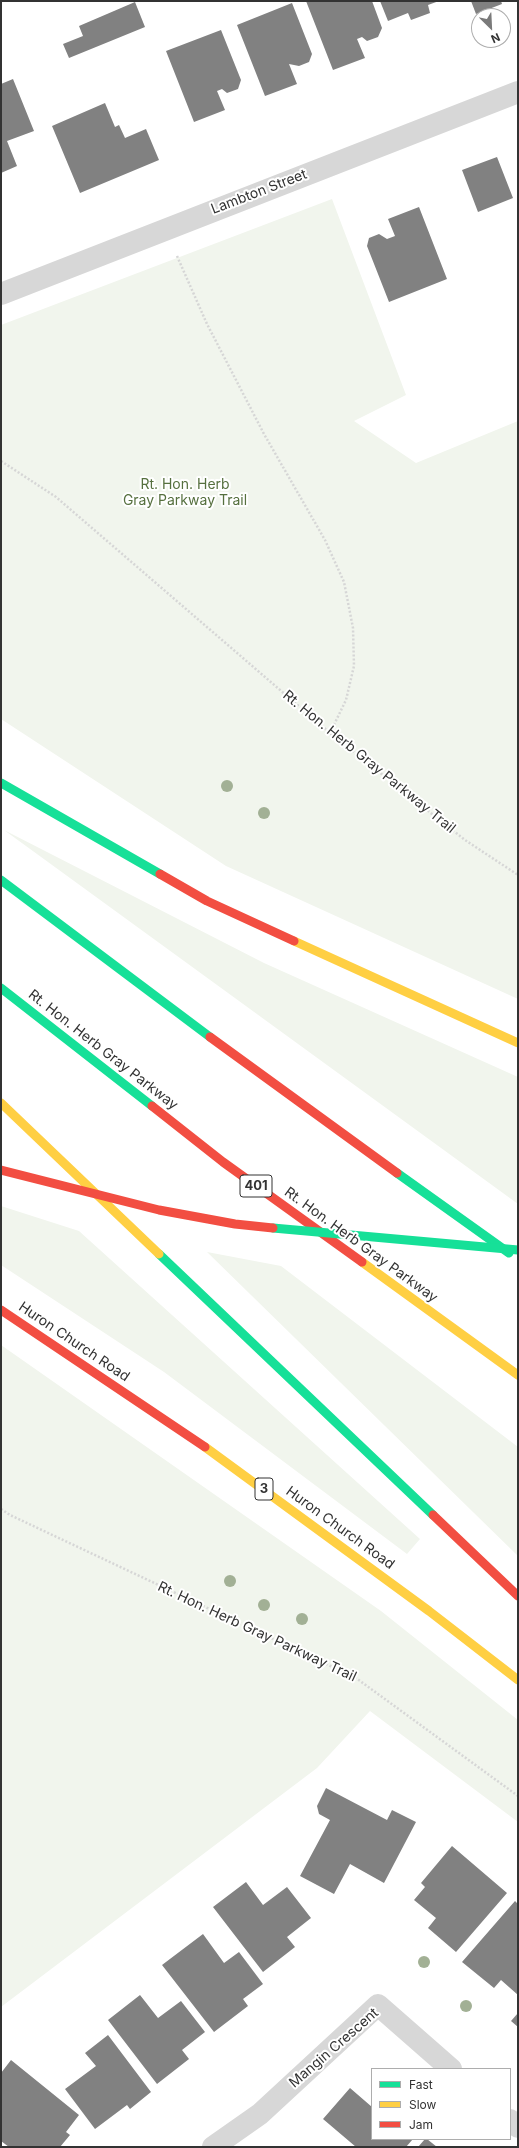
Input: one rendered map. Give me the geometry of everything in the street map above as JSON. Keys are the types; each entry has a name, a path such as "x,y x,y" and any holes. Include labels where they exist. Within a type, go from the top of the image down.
{"main road":[{"path":"1,783 207,901 518,1043"},
{"path":"1,880 297,1102 518,1260"},
{"name":"Rt. Hon. Herb Gray Parkway","path":"1,988 222,1162 518,1375"},
{"path":"1,1103 518,1596"},
{"path":"1,1170 159,1210 235,1224 335,1235 518,1250"},
{"name":"Huron Church Road","path":"1,1310 208,1449 423,1606 518,1680"}],"street":[{"name":"Lambton Street","path":"1,294 164,229 518,92"},
{"name":"Mangin Crescent","path":"213,2147 260,2114 378,2005 451,2068"}],"path":[{"path":"164,229 207,324 264,434 325,540 344,582 352,628 354,666 346,700 330,733"},
{"name":"Rt. Hon. Herb Gray Parkway Trail","path":"1,461 56,497 330,733 465,840 518,875"},
{"name":"Rt. Hon. Herb Gray Parkway Trail","path":"1,1509 10,1516 356,1678 518,1796"}],"green space":[{"name":"Rt. Hon. Herb Gray Parkway Trail","path":"332,199 406,395 354,421 416,463 518,421 518,999 226,866 1,719 1,325"},
{"path":"4,830 264,963 518,1077 518,1204"},
{"path":"1,1206 79,1231 420,1539 407,1554 164,1372 1,1265"},
{"path":"207,1252 281,1266 518,1447 518,1556"},
{"path":"1,1345 381,1611 518,1720 518,1822 370,1711 317,1768 1,2007"}],"building":[{"path":"306,1 372,1 382,28 378,37 367,41 362,37 357,39 365,58 333,70"},
{"path":"380,1 439,1 428,5 430,13 411,20 408,13 388,21"},
{"path":"471,1 501,1 502,4 492,8 474,8"},
{"path":"135,2 145,27 69,58 63,44 83,36 79,26"},
{"path":"292,3 312,54 309,62 299,66 289,64 297,84 265,96 237,25"},
{"path":"221,30 241,80 238,89 227,93 222,89 217,91 225,110 194,122 166,51"},
{"path":"13,79 34,131 7,141 17,166 1,173 1,84"},
{"path":"105,103 115,127 119,125 125,138 146,129 159,160 80,193 52,126"},
{"path":"497,157 513,198 478,212 462,170"},
{"path":"419,207 447,279 389,302 367,246 369,238 379,234 387,239 395,236 388,219"},
{"path":"326,1788 387,1820 392,1810 416,1822 384,1883 350,1864 334,1894 300,1876 330,1820 319,1814 317,1806"},
{"path":"452,1846 507,1893 456,1952 428,1928 436,1918 414,1900 425,1887 421,1883"},
{"path":"246,1882 263,1905 287,1887 311,1918 287,1937 295,1947 263,1972 213,1907"},
{"path":"515,1901 518,1904 518,1995 501,1980 494,1988 462,1962"},
{"path":"203,1934 224,1963 239,1952 263,1984 243,1999 248,2006 214,2032 162,1965"},
{"path":"140,1995 158,2018 181,2001 205,2032 182,2050 189,2059 157,2084 108,2020"},
{"path":"518,2013 518,2027 511,2021"},
{"path":"108,2035 151,2092 130,2109 127,2105 95,2129 65,2089 96,2066 85,2053"},
{"path":"11,2060 79,2115 66,2132 70,2135 60,2147 9,2147 1,2141 1,2073"},
{"path":"350,2088 371,2106 371,2140 412,2140 406,2147 356,2147 323,2119"},
{"path":"424,2140 428,2140 437,2147 418,2147"}],"traffic: fast":[{"path":"1,783 160,874"},
{"path":"1,880 210,1037"},
{"path":"1,988 152,1106"},
{"path":"397,1173 509,1253"},
{"path":"273,1228 518,1250"},
{"path":"159,1254 433,1515"}],"traffic: slow":[{"path":"294,941 518,1043"},
{"path":"1,1103 159,1254"},
{"path":"362,1262 518,1375"},
{"path":"205,1447 429,1611 518,1680"}],"traffic: jam":[{"path":"160,874 207,901 294,941"},
{"path":"210,1037 397,1173"},
{"path":"152,1106 223,1162 362,1262"},
{"path":"1,1170 159,1210 235,1224 273,1228"},
{"path":"1,1310 205,1447"},
{"path":"433,1515 518,1596"}]}
